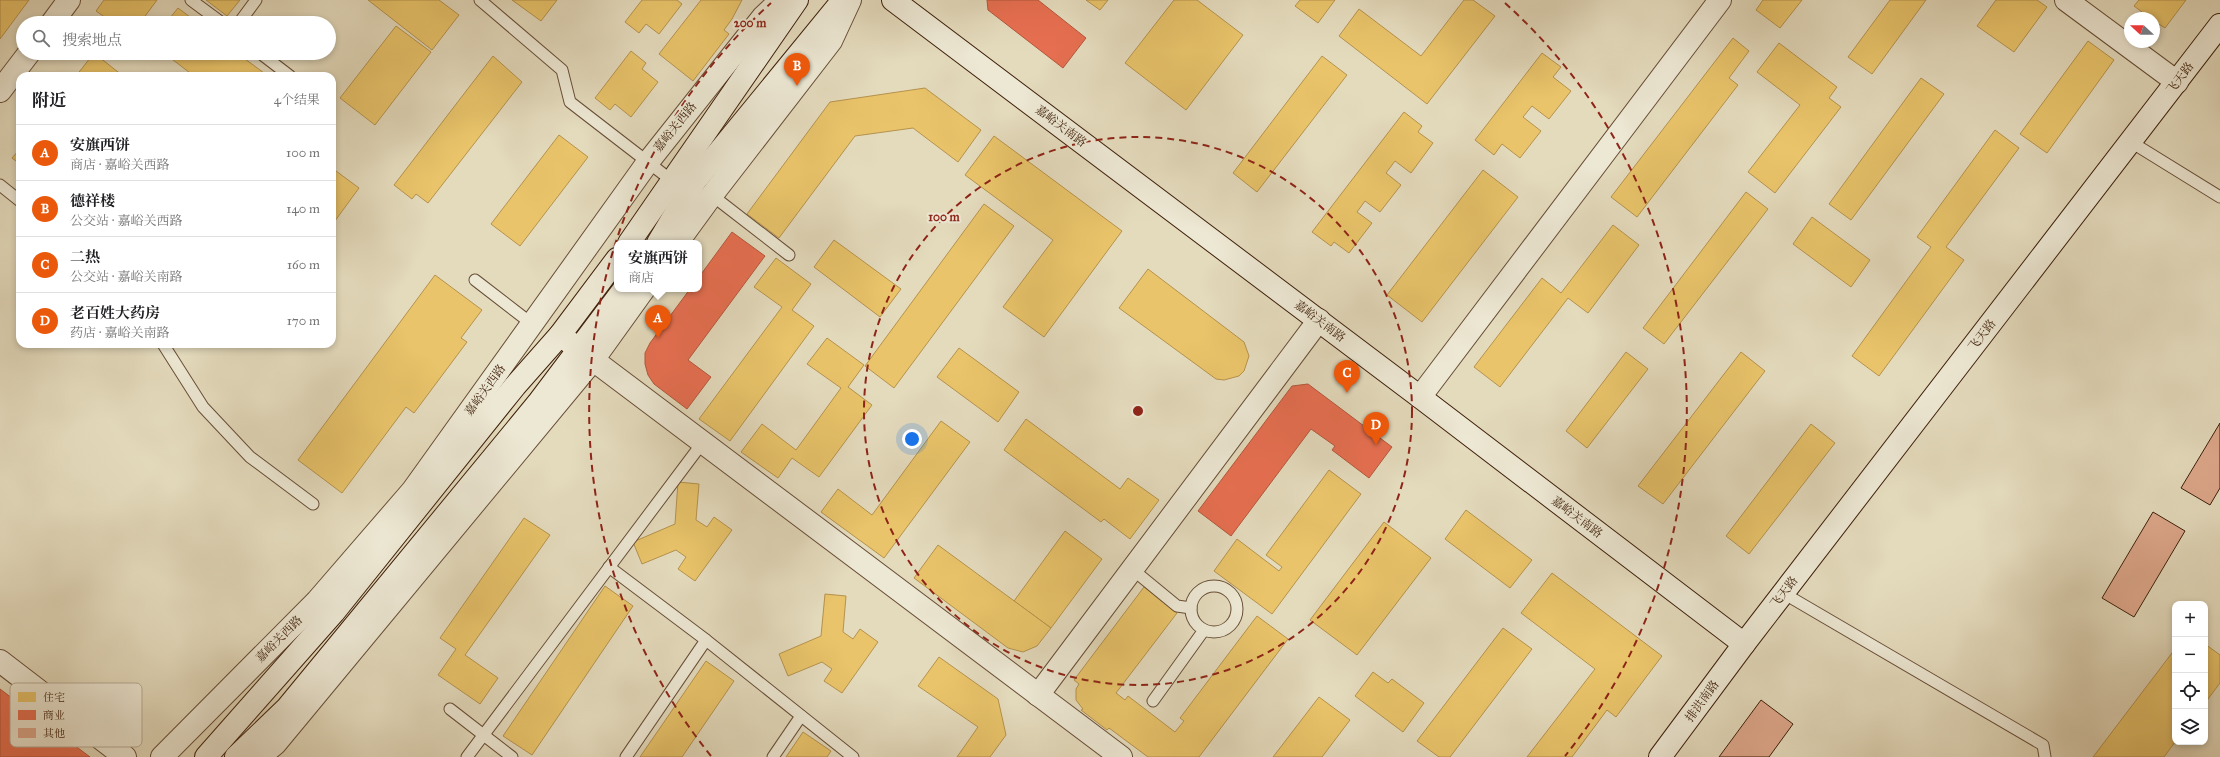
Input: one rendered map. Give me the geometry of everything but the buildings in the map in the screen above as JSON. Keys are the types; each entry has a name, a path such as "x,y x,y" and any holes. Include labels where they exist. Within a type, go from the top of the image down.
{"street":[{"path":"57,16 70,0"},
{"name":"嘉峪关西路","path":"162,757 317,601 413,490 648,162 763,17 781,0"},
{"name":"嘉峪关西路","path":"631,240 671,180 797,0"},
{"path":"660,240 695,181 843,0"},
{"path":"679,240 830,41 850,0"},
{"name":"嘉峪关南路","path":"893,0 1319,320 1744,644"},
{"path":"1420,397 1720,0"},
{"path":"2066,0 2177,82"},
{"name":"飞天路","path":"1744,644 2220,26"},
{"path":"0,91 24,60"},
{"name":"嘉峪关西路","path":"206,757 334,612 515,386 560,334 614,263"},
{"path":"586,354 622,292"},
{"path":"247,755 538,403 586,354 641,292"},
{"path":"1038,694 1319,320"},
{"path":"560,334 1121,757"},
{"name":"排洪南路","path":"1660,757 1744,644"},
{"path":"0,661 29,683"},
{"path":"112,747 125,757"}],"lane":[{"path":"191,0 213,16"},
{"path":"244,16 256,0"},
{"path":"480,0 562,70 570,102 671,180"},
{"path":"269,60 285,72"},
{"path":"2131,142 2220,197"},
{"path":"695,181 789,255"},
{"path":"0,185 16,198"},
{"path":"475,280 532,324"},
{"path":"166,348 203,407 229,435 250,457 313,504"},
{"path":"467,757 703,442"},
{"path":"609,567 706,640 853,757"},
{"path":"1132,570 1177,606 1190,608"},
{"path":"1206,587 1219,587 1231,593 1236,601 1237,610 1235,619 1230,626 1222,631 1213,632 1204,630 1197,625 1192,618 1190,608 1198,592 1206,587"},
{"path":"1783,594 2043,745 2045,757"},
{"path":"1153,701 1204,630"},
{"path":"626,757 706,640"},
{"path":"450,709 512,757"},
{"path":"773,757 801,716"}],"place":[{"name":"德祥楼","path":"797,86"},
{"name":"安旗西饼","path":"658,338"},
{"name":"二热","path":"1347,393"},
{"name":"老百姓大药房","path":"1376,445"}]}
